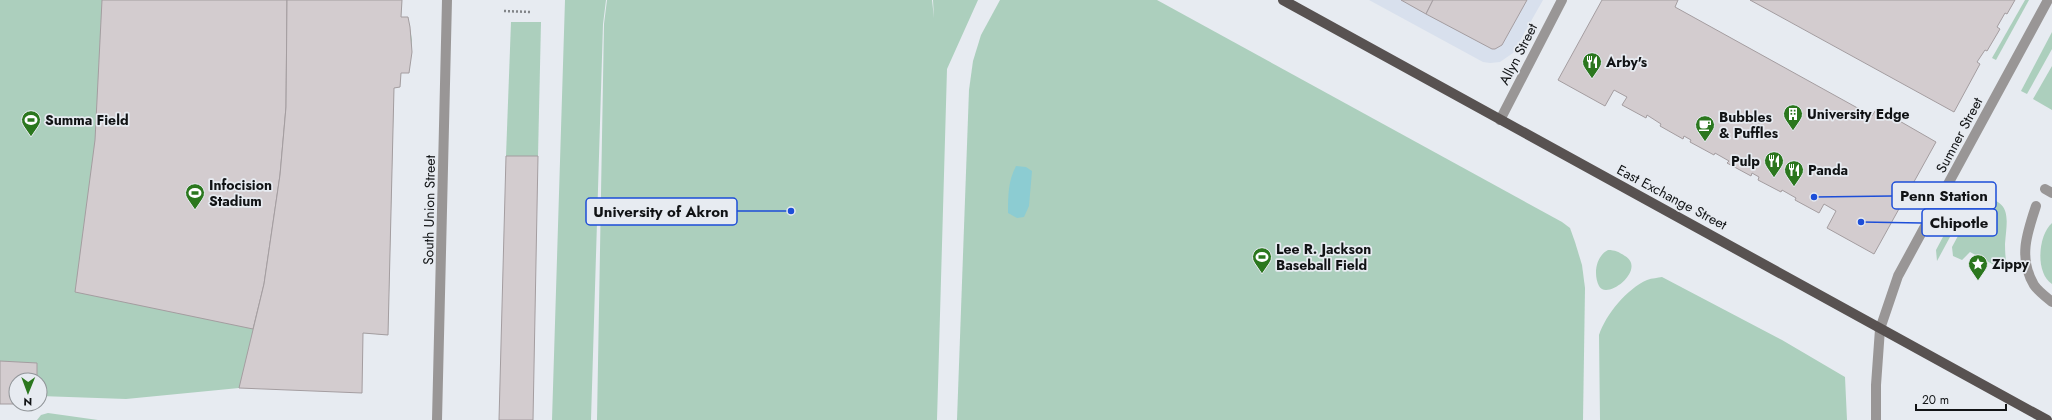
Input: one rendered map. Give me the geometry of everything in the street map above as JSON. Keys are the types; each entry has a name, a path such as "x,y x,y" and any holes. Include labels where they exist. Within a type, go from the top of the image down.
{"main road":[{"name":"East Exchange Street","path":"1283,0 2047,420"}],"street":[{"name":"South Union Street","path":"437,420 447,0"},
{"name":"Allyn Street","path":"1500,120 1562,0"},
{"name":"Sumner Street","path":"1876,420 1876,385 1880,329 1898,276 2048,0"},
{"path":"2036,206 2025,238 2024,263 2034,285 2052,302"}],"path":[{"path":"504,11 530,12"}],"shaded area":[{"path":"1369,0 1543,0 1513,53 1500,62 1490,63 1483,62"}],"green space":[{"name":"Infocision Stadium","path":"0,0 402,0 401,17 408,17 412,40 409,73 401,73 400,87 394,88 388,335 363,333 239,388 126,399 48,396 48,372 8,372 8,392 0,404"},
{"path":"565,0 606,0 603,24 591,420 552,420"},
{"path":"607,0 932,0 934,18 933,0 978,0 947,69 937,420 597,420 604,24"},
{"path":"1000,0 1157,0 1562,222 1570,228 1575,242 1582,265 1585,288 1583,420 957,420 969,90 973,61 981,35"},
{"path":"2025,0 2029,0 1996,60 1992,58"},
{"path":"511,22 541,22 538,156 506,156"},
{"path":"2052,32 2052,49 2027,94 2021,91"},
{"path":"2052,66 2052,110 2033,99"},
{"path":"1979,197 1998,202 2003,206 2006,212 2007,226 2005,248 2007,272 1970,252 1962,260 1953,256 1952,247"},
{"path":"1970,200 1937,261 1936,250 1960,205"},
{"path":"2052,223 2052,284 2043,272 2040,254 2044,236"},
{"path":"1608,250 1613,250 1625,256 1631,262 1631,268 1629,275 1617,287 1603,290 1597,281 1596,271 1598,261"},
{"path":"1662,277 1782,340 1845,377 1847,420 1600,420 1599,335 1602,327 1618,303 1632,289 1647,280"},
{"path":"48,413 98,420 37,420 41,415"}],"water":[{"path":"1016,166 1026,167 1032,171 1029,206 1024,217 1017,218 1008,213 1010,183"}],"building":[{"path":"102,0 287,0 286,107 280,175 264,284 253,329 75,292 95,140"},
{"path":"287,0 402,0 401,17 408,17 410,27 412,52 409,73 401,73 400,87 394,88 388,335 363,333 362,393 239,388 264,284 280,175 286,107"},
{"path":"1401,0 1433,0 1426,14"},
{"path":"1433,0 1527,0 1502,45 1492,49 1426,14"},
{"name":"University Edge","path":"1602,0 1678,0 1675,7 1872,116 1877,108 1936,142 1874,254 1827,228 1836,211 1824,204 1819,213 1795,200 1796,198 1782,190 1781,192 1758,180 1759,177 1752,173 1751,176 1727,163 1729,161 1690,142 1691,140 1684,136 1683,139 1660,126 1661,124 1647,115 1646,118 1622,105 1627,97 1614,90 1605,106 1558,80"},
{"name":"University Edge","path":"1750,0 2015,0 1997,27 2000,29 1987,51 1985,50 1977,62 1980,64 1954,112"},
{"path":"506,156 538,156 533,420 499,420"},
{"path":"0,361 37,363 37,372 8,372 8,404 0,404"}],"place":[{"name":"Arby's","path":"1592,79"},
{"name":"University Edge","path":"1793,131"},
{"name":"Summa Field","path":"31,137"},
{"name":"Bubbles & Puffles","path":"1705,142"},
{"name":"Pulp","path":"1774,178"},
{"name":"Panda","path":"1794,187"},
{"name":"Penn Station","path":"1814,197"},
{"name":"Infocision Stadium","path":"195,210"},
{"name":"University of Akron","path":"791,211"},
{"name":"Chipotle","path":"1861,222"},
{"name":"Lee R. Jackson Baseball Field","path":"1262,274"},
{"name":"Zippy","path":"1978,281"}]}
